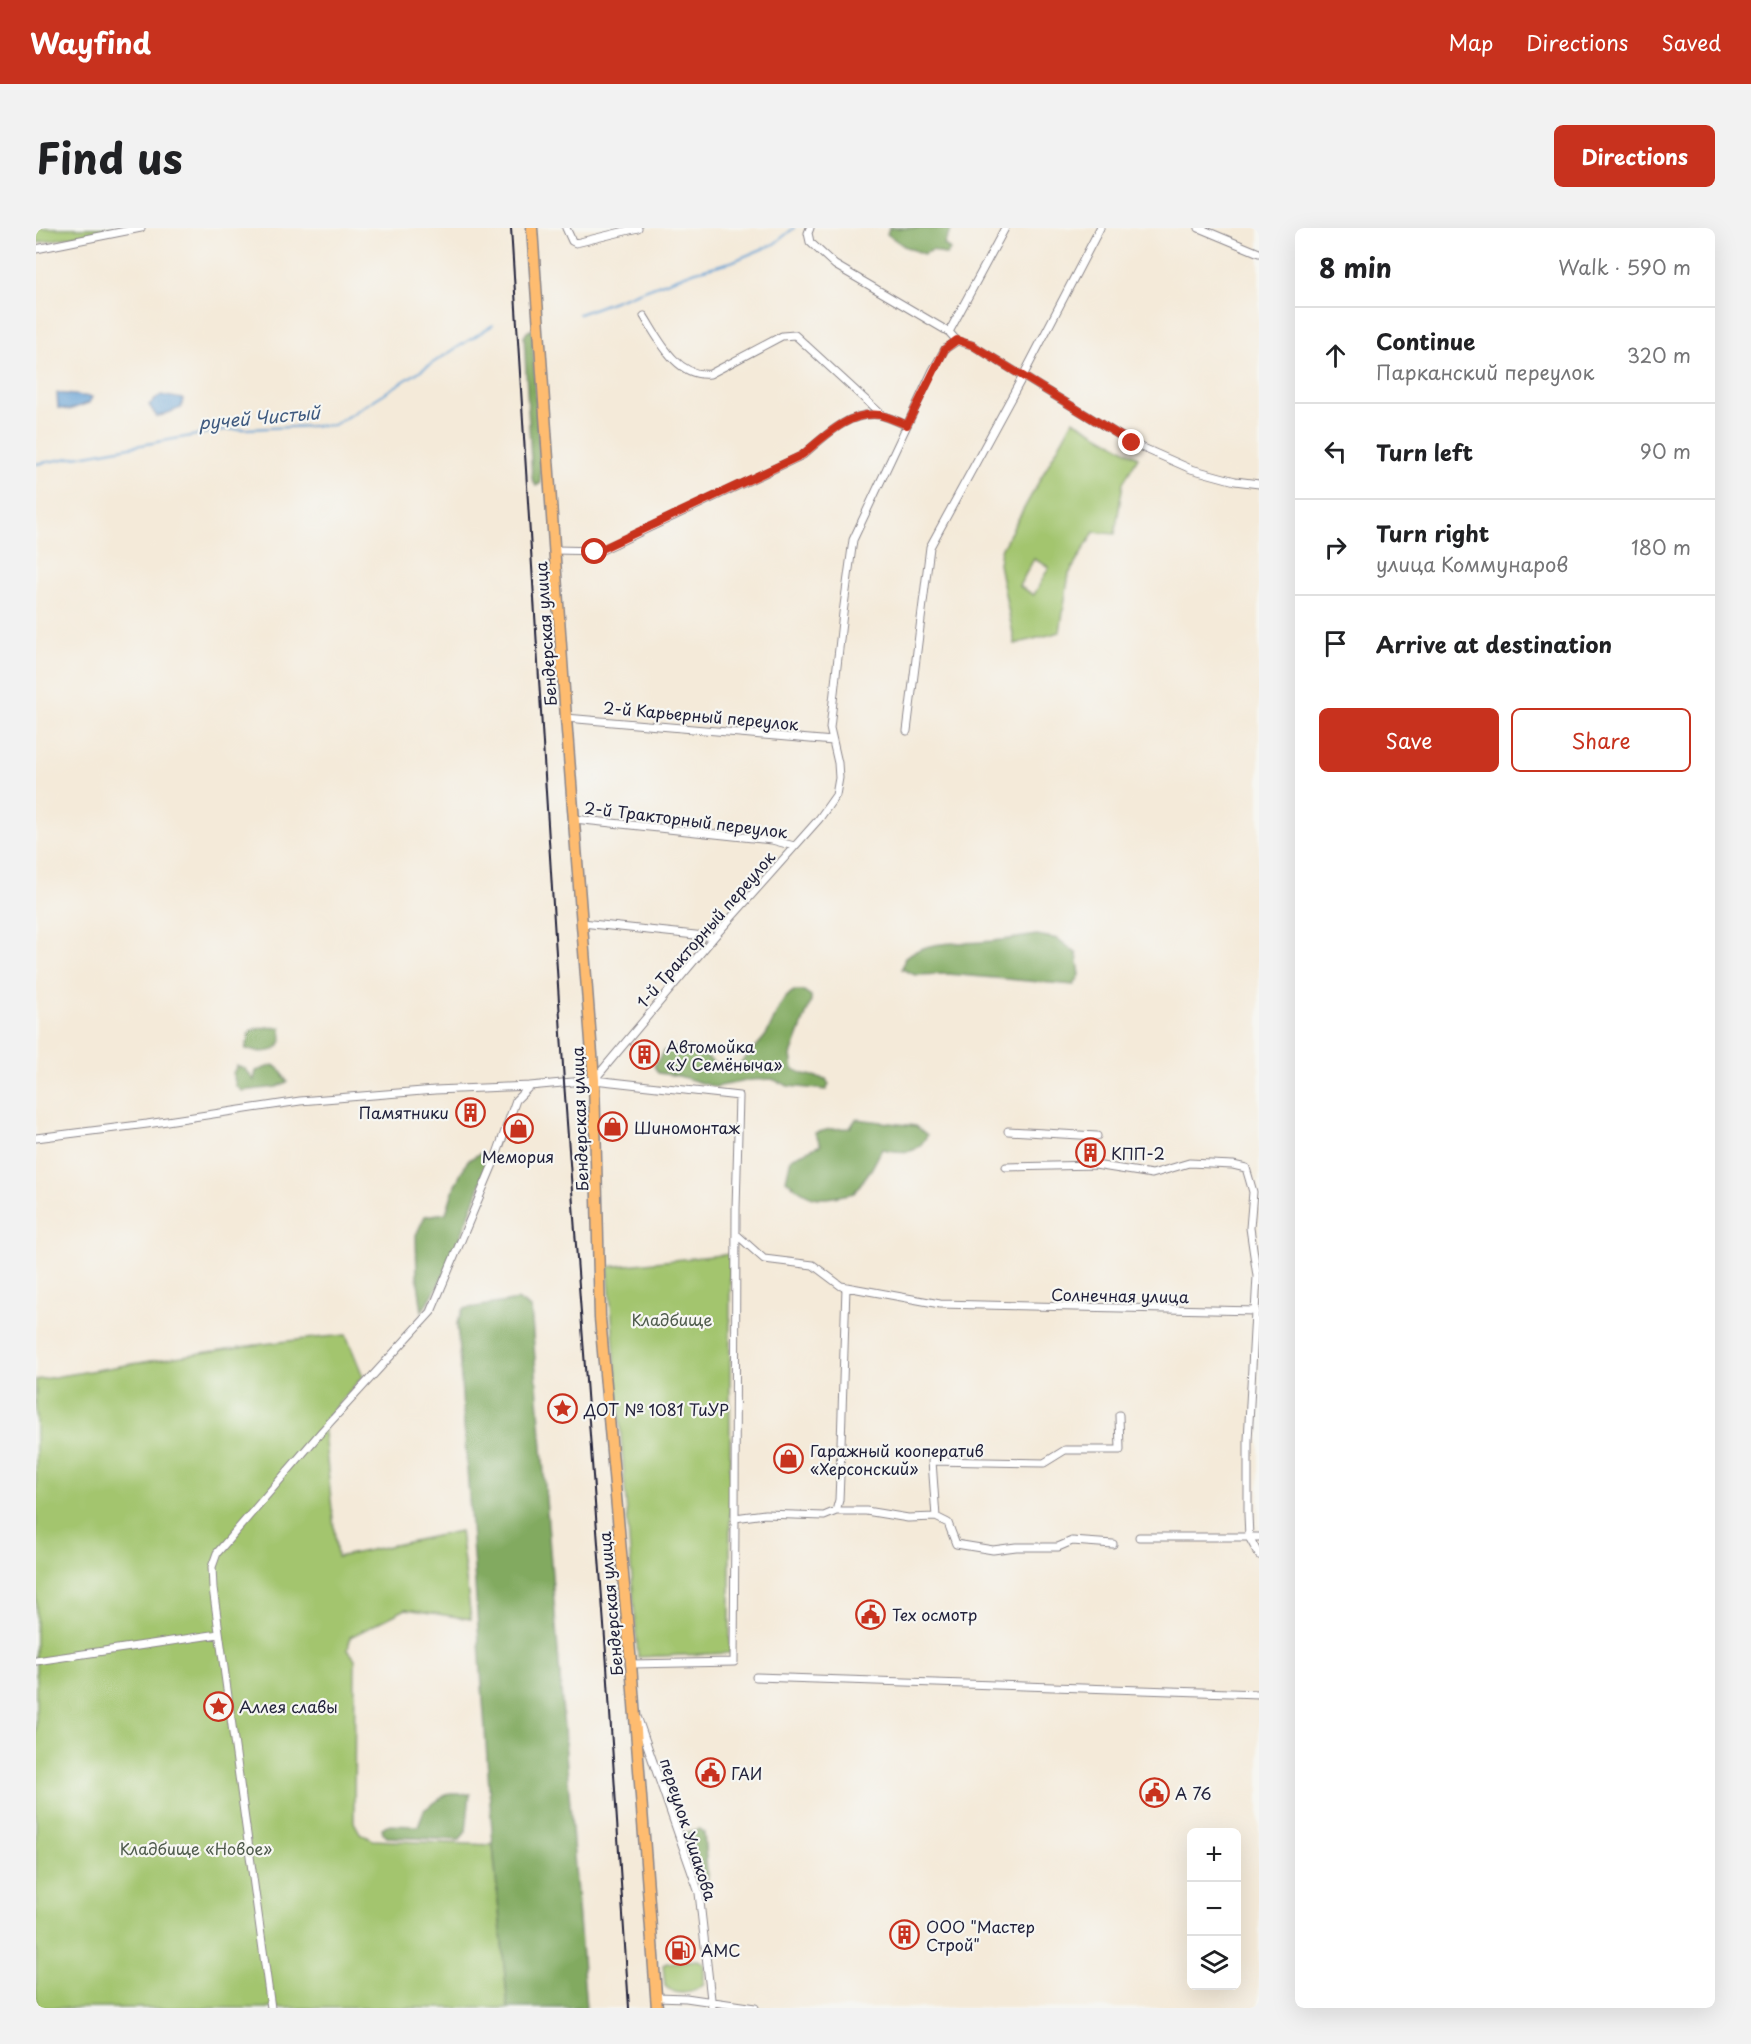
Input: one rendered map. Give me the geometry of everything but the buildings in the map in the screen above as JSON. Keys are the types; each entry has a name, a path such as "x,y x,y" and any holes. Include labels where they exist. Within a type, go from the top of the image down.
{"main road":[{"name":"Бендерская улица","path":"532,228 594,1080 600,1318 631,1664 657,2002"}],"street":[{"path":"36,249 141,228"},
{"path":"566,228 572,241 576,243 638,228"},
{"path":"810,228 808,233 810,242 835,265 949,332 957,340 972,345 1132,443 1191,469 1235,481 1259,484"},
{"path":"949,332 1005,228"},
{"path":"907,732 930,547 1100,228"},
{"path":"1200,228 1259,253"},
{"path":"644,316 672,358 686,369 699,375 710,374 782,336 795,335 882,415 907,425"},
{"path":"832,741 830,728 853,540 945,349 957,340"},
{"path":"555,550 600,551 802,455 826,435 855,417 882,415"},
{"name":"2-й Карьерный переулок","path":"566,717 832,741"},
{"name":"1-й Тракторный переулок","path":"594,1080 714,937 819,819 836,795 839,778 838,763 832,741"},
{"name":"2-й Тракторный переулок","path":"574,819 772,840 794,846"},
{"path":"582,923 714,937"},
{"path":"36,1138 300,1101 594,1080 739,1096 734,1662 631,1664"},
{"path":"271,2008 219,1634 212,1567 218,1553 322,1431 431,1312 494,1162 516,1101 530,1086"},
{"path":"1008,1131 1097,1136"},
{"path":"1006,1167 1095,1165 1152,1174 1189,1163 1233,1165 1246,1168 1253,1192 1250,1228 1257,1276 1257,1311 1248,1440 1248,1514 1249,1537 1259,1555"},
{"path":"736,1234 764,1259 813,1265 841,1286 846,1287 839,1500 836,1511"},
{"name":"Солнечная улица","path":"846,1287 940,1304 1257,1311"},
{"path":"936,1517 932,1461 1044,1463 1065,1450 1120,1450 1119,1415"},
{"path":"735,1518 765,1514 824,1516 836,1511 866,1511 908,1518 936,1517 948,1522 956,1544 993,1550 1016,1547 1058,1547 1072,1541 1113,1544"},
{"path":"1139,1537 1259,1537"},
{"path":"36,1661 219,1634"},
{"path":"756,1677 1259,1694"},
{"name":"переулок Ушакова","path":"633,1704 699,1893 711,2004"},
{"path":"657,2002 755,2008"}],"green space":[{"path":"36,228 121,228 36,243"},
{"path":"889,228 952,228 944,244 950,250 946,255 933,250 923,254 904,246 887,234"},
{"path":"532,329 541,483 536,486 532,479 524,337"},
{"path":"1073,420 1138,457 1123,483 1115,534 1094,532 1069,574 1060,632 1015,644 999,564 1001,550","holes":["1034,559 1049,567 1034,595 1019,586"]},
{"path":"1037,935 1058,939 1077,954 1080,975 1074,985 948,974 915,975 902,969 905,957 933,945 995,941"},
{"path":"794,991 804,991 811,996 811,1001 791,1055 793,1069 826,1079 829,1085 826,1090 788,1086 772,1079 751,1080 715,1087 679,1076 658,1073 654,1066 664,1051 688,1048 702,1053 723,1068 734,1071 766,1035 781,1004"},
{"path":"267,1027 281,1028 282,1040 278,1047 265,1052 245,1049 251,1030"},
{"path":"273,1065 280,1069 287,1082 277,1087 242,1091 236,1086 233,1073 237,1066 244,1068 254,1080 256,1071"},
{"path":"856,1119 916,1126 927,1135 919,1147 914,1150 902,1152 882,1149 854,1193 817,1198 803,1193 786,1180 791,1158 821,1145 815,1133 830,1129 850,1128"},
{"path":"481,1153 488,1164 467,1221 443,1277 422,1311 417,1275 416,1235 425,1216 446,1213 455,1185 468,1160"},
{"name":"Кладбище","path":"730,1254 730,1653 638,1657 608,1267"},
{"path":"518,1300 531,1308 586,2008 508,2008 493,1845 457,1323 463,1309"},
{"name":"Кладбище «Новое»","path":"346,1335 363,1376 323,1422 337,1557 460,1531 471,1619 406,1609 350,1637 348,1650 355,1659 354,1822 360,1833 372,1840 493,1845 508,2008 36,2008 36,1380 229,1349"},
{"path":"447,1794 470,1794 466,1831 460,1840 387,1837 383,1833 382,1828 387,1825 418,1826 424,1810"},
{"path":"699,1829 704,1833 708,1887 704,1890 700,1889 684,1841 686,1832"},
{"path":"698,1960 704,1964 704,1984 700,1988 679,1993 665,1986 663,1965"}],"water":[{"path":"57,393 92,397 89,403 69,410 58,408"},
{"path":"161,395 183,399 181,408 157,417 149,405"}],"waterway":[{"name":"ручей Чистый","path":"579,314 696,271 731,262 774,244 794,228"},
{"name":"ручей Чистый","path":"36,464 224,430 334,425 493,325"}],"railway":[{"path":"511,228 564,1082 607,1666 629,2008"}],"place":[{"name":"Автомойка «У Семёныча»","path":"645,1055"},
{"name":"Памятники","path":"470,1112"},
{"name":"Шиномонтаж","path":"613,1127"},
{"name":"Мемория","path":"518,1128"},
{"name":"КПП-2","path":"1090,1153"},
{"name":"ДОТ № 1081 ТиУР","path":"563,1409"},
{"name":"Гаражный кооператив «Херсонский»","path":"789,1459"},
{"name":"Тех осмотр","path":"871,1614"},
{"name":"Аллея славы","path":"218,1706"},
{"name":"ГАИ","path":"710,1773"},
{"name":"А 76","path":"1154,1793"},
{"name":"ООО \"Мастер Строй\"","path":"905,1935"},
{"name":"АМС","path":"680,1950"}],"route":[{"path":"595,552 802,455 826,435 855,417 882,415 907,425 945,349 957,340 972,345 1132,443"}]}
